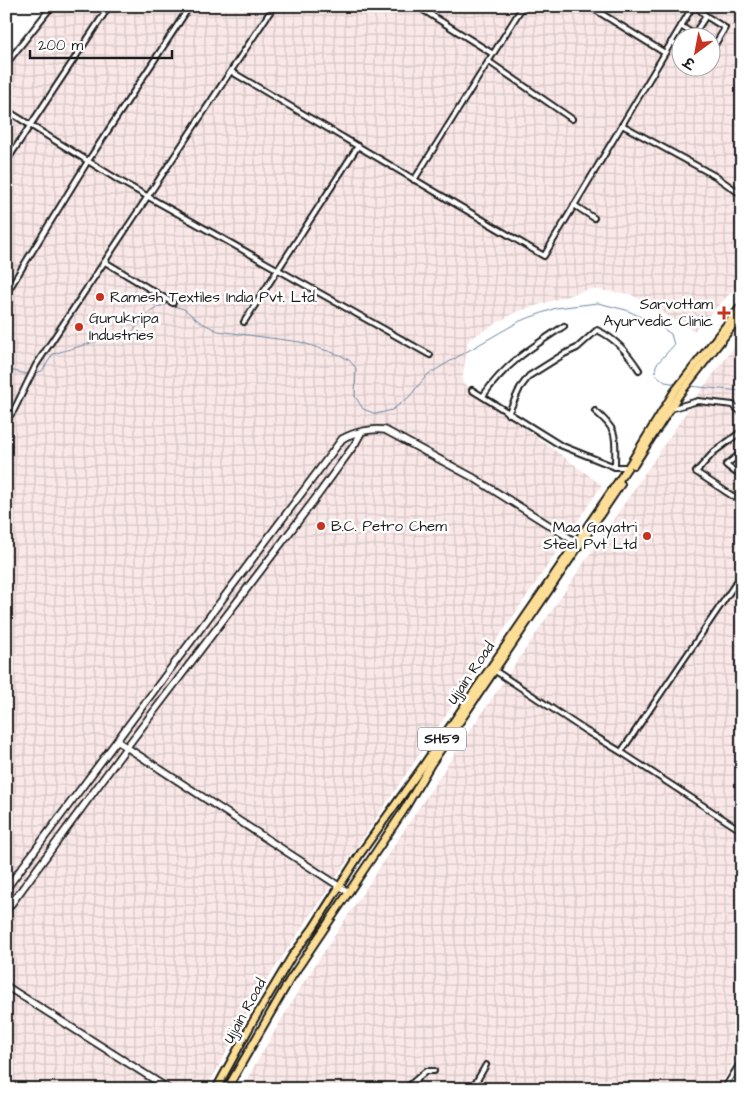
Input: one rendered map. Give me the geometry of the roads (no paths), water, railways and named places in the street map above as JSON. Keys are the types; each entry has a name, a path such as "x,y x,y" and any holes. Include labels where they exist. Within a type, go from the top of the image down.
{"main road":[{"name":"Ujjain Road","path":"579,543 676,394 742,305"},
{"name":"Ujjain Road","path":"686,380 742,314"},
{"name":"Ujjain Road","path":"228,1089 289,981 493,669 670,408 676,394"},
{"name":"Ujjain Road","path":"216,1089 276,981 360,854 493,669"}],"street":[{"path":"6,64 52,6"},
{"path":"6,294 88,161 190,6"},
{"path":"6,421 14,410 36,365 274,6"},
{"path":"417,6 493,54"},
{"path":"414,180 523,6"},
{"path":"589,6 665,53"},
{"path":"706,16 696,31 690,32 681,26 695,6 706,16 725,28 720,36"},
{"path":"6,162 106,11"},
{"path":"232,72 544,256 670,44"},
{"path":"488,61 572,119"},
{"path":"6,110 149,197 430,355"},
{"path":"622,125 714,176 742,195"},
{"path":"244,322 358,146"},
{"path":"574,205 594,218"},
{"path":"105,262 173,303"},
{"path":"483,396 500,373 527,351 564,326"},
{"path":"508,414 520,388 529,376 577,348 597,330 616,341 627,352 639,370"},
{"path":"472,390 560,445 615,467 628,467"},
{"path":"670,408 698,401 733,405 742,413"},
{"path":"595,411 609,424 614,432 616,443 615,467"},
{"path":"6,889 342,439 375,428 390,432 474,478 579,543"},
{"path":"742,431 714,452 696,472 740,501 742,499"},
{"path":"6,911 126,748 318,495 361,433"},
{"path":"735,472 726,465 742,452"},
{"path":"620,752 742,574"},
{"path":"493,669 742,831"},
{"path":"117,741 195,790 348,892"},
{"path":"6,986 169,1089"},
{"path":"724,1089 741,1062"},
{"path":"472,1089 486,1064"},
{"path":"730,1089 742,1070"},
{"path":"405,1089 426,1071 434,1071"}],"waterway":[{"path":"34,373 42,371 53,354 133,331 145,316 156,308 167,304 184,309 200,322 218,331 300,342 340,355 349,360 356,368 355,396 363,409 376,414 392,410 409,397 427,375 520,321 556,308 598,303 626,310 658,325 671,334 674,345 656,365 655,374 665,382 677,384"},
{"path":"6,369 26,374 30,373"},
{"path":"688,386 742,391"}],"place":[{"name":"Ramesh Textiles India Pvt. Ltd.","path":"100,297"},
{"name":"Sarvottam Ayurvedic Clinic","path":"724,313"},
{"name":"Gurukripa Industries","path":"79,327"},
{"name":"B.C. Petro Chem","path":"321,526"},
{"name":"Maa Gayatri Steel Pvt Ltd","path":"647,536"}]}
